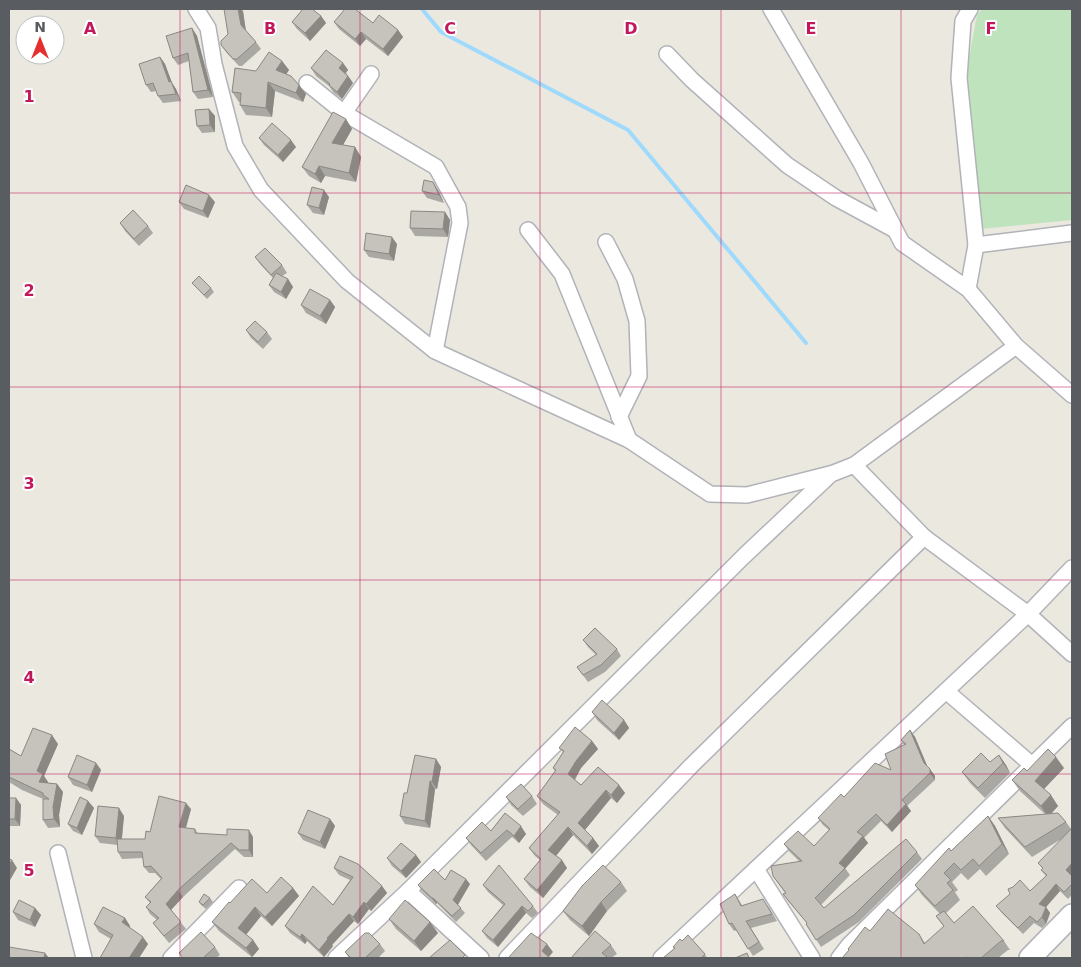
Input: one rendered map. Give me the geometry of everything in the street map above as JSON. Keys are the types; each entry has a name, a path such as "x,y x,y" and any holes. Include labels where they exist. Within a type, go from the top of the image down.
{"main road":[{"path":"1030,958 1072,915"}],"street":[{"path":"196,9 208,28 214,64 235,146 261,190 346,281 435,351 629,440 710,494 747,495 831,474 854,465 1016,346"},
{"path":"771,9 861,163 902,244 968,290 1016,346 1072,395"},
{"path":"968,290 976,245 959,78 963,21 970,9"},
{"path":"667,54 692,80 787,165 836,198 895,230"},
{"path":"344,113 371,74"},
{"path":"308,83 344,113 436,168 458,207 460,223 435,351"},
{"path":"528,230 562,274 629,440"},
{"path":"976,245 1072,232"},
{"path":"606,242 625,279 637,321 639,376 619,417"},
{"path":"854,465 924,536 1028,614 1072,654"},
{"path":"336,958 408,892 744,556 831,474"},
{"path":"507,958 691,766 924,536"},
{"path":"661,958 1028,614 1072,568"},
{"path":"946,691 1032,765"},
{"path":"839,958 849,945 1072,726"},
{"path":"58,853 84,958"},
{"path":"756,869 812,958"},
{"path":"171,958 239,888"},
{"path":"408,892 481,958"}],"green space":[{"path":"982,9 1072,9 1072,220 981,229 966,74 977,15"}],"building":[{"path":"224,9 238,9 241,25 256,42 237,59 233,59 221,45 221,41 228,34"},
{"path":"303,9 312,9 321,16 305,33 292,22"},
{"path":"345,9 355,9 373,23 379,15 398,30 383,49 361,32 355,39 334,22"},
{"path":"192,28 208,90 193,92 188,53 173,58 166,36"},
{"path":"326,50 343,63 339,68 348,76 337,92 311,68"},
{"path":"269,52 282,61 276,70 291,76 299,85 296,93 268,82 266,108 240,105 241,93 232,92 235,68 256,71"},
{"path":"160,57 169,82 171,81 176,94 158,96 153,83 146,85 139,64"},
{"path":"209,109 210,125 197,126 195,110"},
{"path":"333,112 346,119 332,143 355,147 349,173 319,166 315,174 302,167"},
{"path":"272,123 291,140 278,155 259,138"},
{"path":"424,180 433,182 439,195 422,191"},
{"path":"186,185 209,195 203,211 179,202"},
{"path":"312,187 324,190 319,208 307,205"},
{"path":"133,210 148,226 134,239 120,223"},
{"path":"411,211 445,212 443,229 410,228"},
{"path":"366,233 392,237 389,254 364,250"},
{"path":"265,248 282,265 271,275 255,257"},
{"path":"276,273 288,279 281,292 269,285"},
{"path":"199,276 211,288 204,295 192,283"},
{"path":"310,289 330,300 320,316 301,305"},
{"path":"255,321 267,332 258,342 246,330"},
{"path":"595,628 617,649 601,665 583,675 577,667 597,654 583,640"},
{"path":"602,700 624,720 614,733 592,712"},
{"path":"575,727 592,741 568,774 581,785 598,767 619,785 611,795 606,790 578,823 593,838 587,846 568,827 548,850 562,860 537,890 524,879 541,859 529,848 560,812 537,796 556,770 553,768 564,751 559,748"},
{"path":"33,728 52,735 37,771 43,774 39,782 57,784 53,807 54,819 43,820 43,799 49,799 43,793 9,777 9,749 21,756"},
{"path":"910,730 924,763 930,769 930,773 902,800 906,804 887,825 876,814 857,832 863,836 839,863 845,868 815,898 824,908 906,839 917,852 854,915 816,940 807,923 783,894 786,893 773,876 771,866 802,861 784,844 798,831 814,846 830,829 818,818 841,794 844,797 875,763 891,770 885,754 906,744 901,740"},
{"path":"1048,749 1056,757 1035,781 1051,795 1041,806 1012,780 1024,768 1027,771"},
{"path":"981,753 990,762 999,755 1003,763 978,788 962,772"},
{"path":"77,755 96,763 87,785 68,777"},
{"path":"415,755 436,759 432,782 430,781 425,821 400,816 404,793 407,793"},
{"path":"521,784 532,796 518,809 506,797"},
{"path":"159,796 186,803 179,827 195,829 195,833 227,835 227,829 249,830 249,850 239,850 231,843 178,890 166,904 181,922 164,936 153,923 159,918 146,907 151,902 145,897 162,878 151,866 144,867 142,852 118,852 117,839 145,839 146,831 150,832"},
{"path":"80,797 88,801 77,828 68,824"},
{"path":"9,798 16,798 15,819 9,819"},
{"path":"98,806 119,808 116,838 95,836"},
{"path":"308,810 330,819 320,842 298,833"},
{"path":"505,813 521,826 514,836 507,830 481,853 466,838 482,822 491,831"},
{"path":"1058,813 1066,822 1025,847 998,818"},
{"path":"988,816 1002,844 979,866 973,859 961,870 954,863 944,873 951,880 947,883 953,890 935,906 915,885 949,848 951,851"},
{"path":"1072,828 1072,863 1066,870 1072,876 1072,884 1064,892 1056,884 1039,904 1046,907 1042,917 1037,922 1030,916 1018,928 996,906 1010,894 1008,889 1020,880 1030,891 1047,875 1041,870 1043,868 1038,863"},
{"path":"401,843 416,855 401,871 387,858"},
{"path":"340,856 358,864 382,886 366,904 364,902 353,917 349,914 327,938 319,950 302,934 300,937 285,926 313,886 333,905 353,877 334,868"},
{"path":"499,865 533,906 528,911 522,906 493,940 482,931 505,904 483,885"},
{"path":"603,865 621,882 601,902 582,926 563,911 582,886"},
{"path":"434,869 445,880 451,870 466,879 453,900 461,908 452,916 418,885"},
{"path":"281,877 293,888 265,917 255,907 238,928 253,940 246,948 212,922 252,879 267,893"},
{"path":"204,894 210,898 203,905 199,902"},
{"path":"735,894 741,906 763,899 772,914 746,921 759,942 748,949 732,923 729,924 720,904"},
{"path":"19,900 35,908 30,920 13,912"},
{"path":"405,900 430,922 414,941 389,919"},
{"path":"973,906 1004,941 1001,941 981,958 842,958 865,927 870,931 888,909 919,934 924,944 944,926 936,916 944,911 954,923"},
{"path":"103,907 125,918 122,922 143,937 129,958 100,958 113,935 94,924"},
{"path":"595,931 611,945 602,953 607,957 571,958"},
{"path":"201,932 215,947 203,958 183,958 179,953"},
{"path":"365,933 369,933 380,944 365,958 351,958 345,952"},
{"path":"531,933 547,944 542,951 550,958 508,958"},
{"path":"688,935 705,954 701,958 663,958 675,948 673,947 680,939 682,941"},
{"path":"450,940 465,955 462,958 429,958"},
{"path":"9,947 45,953 44,958 9,958"},
{"path":"747,953 749,958 735,958"}],"waterway":[{"path":"422,9 441,32 628,130 806,343"}]}
